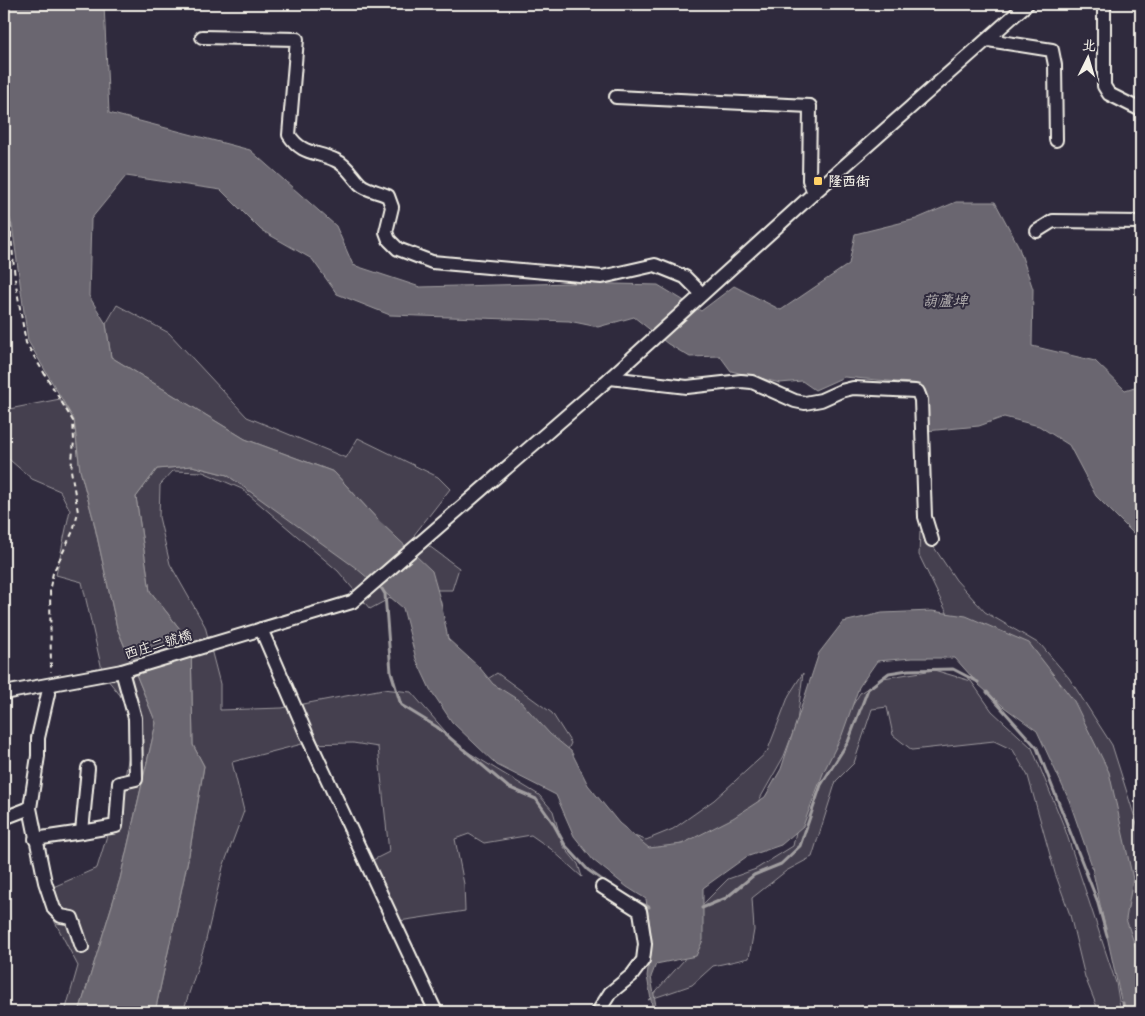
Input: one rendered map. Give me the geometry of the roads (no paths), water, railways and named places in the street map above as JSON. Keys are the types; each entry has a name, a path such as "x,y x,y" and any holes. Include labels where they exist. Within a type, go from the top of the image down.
{"street":[{"path":"202,37 297,39 289,134 295,143 309,152 335,160 348,168 361,186 388,196 392,206 386,232 389,240 398,249 432,262 602,277 655,265 685,277 702,294 1027,4"},
{"path":"1104,4 1104,86 1109,94 1141,110"},
{"path":"988,40 1052,50 1055,65 1056,140"},
{"path":"616,97 810,106 809,180 814,193"},
{"path":"1037,231 1052,221 1141,222"},
{"name":"西庄二號橋","path":"4,693 122,671 352,602 610,378 702,294"},
{"path":"610,378 687,386 741,381 752,382 805,403 821,400 853,388 918,392 921,400 925,517 932,540"},
{"path":"260,629 309,740 436,1012"},
{"path":"35,839 116,826 119,783 136,779 135,718 122,671"},
{"path":"50,685 38,738 38,756 30,808 45,882 54,909 61,916 72,918 82,948"},
{"path":"82,832 88,768"},
{"path":"4,818 30,808"},
{"path":"598,1012 610,993 632,975 643,960 645,944 640,911 602,888"}],"water":[{"name":"葫蘆埤","path":"4,4 104,4 109,113 250,150 336,226 353,265 420,287 572,283 658,285 701,311 734,286 781,310 849,264 855,234 916,219 956,202 995,202 1018,245 1033,289 1032,346 1095,361 1125,390 1141,385 1141,541 1096,496 1069,445 1039,426 1004,417 979,426 926,431 921,384 844,377 815,390 802,381 780,383 731,371 720,356 690,357 668,344 634,317 598,327 569,321 390,315 337,294 312,259 261,230 221,190 126,176 91,219 89,296 106,324 111,357 245,439 334,472 379,521 432,571 448,639 480,668 493,684 520,701 550,734 571,751 588,785 619,823 649,848 682,844 733,818 765,797 781,769 819,653 843,622 882,613 932,611 966,616 1029,643 1074,701 1109,772 1133,879 1126,919 1141,963 1141,1012 1126,1012 1121,1000 1091,863 1069,800 1037,731 1004,707 979,685 955,658 912,658 877,661 859,687 842,735 824,771 803,826 781,845 746,857 703,888 703,940 696,956 656,964 651,977 657,1012 653,1012 647,976 652,940 646,899 627,887 593,860 574,836 556,795 497,765 452,722 430,689 416,659 403,608 356,568 227,475 192,466 157,469 136,497 150,591 191,643 193,745 204,766 189,855 155,1012 79,1012 120,879 156,723 117,628 93,518 80,470 74,420 28,341 12,225 4,203"}],"waterway":[{"path":"382,589 385,594 391,672 401,705 437,727 508,787 536,799 553,823 565,845 588,870 605,882"},
{"path":"702,908 726,898 754,875 781,864 800,846 821,785 848,742 868,689 889,673 908,670 953,669 978,682"},
{"path":"987,692 1037,748 1097,900 1107,936"},
{"path":"632,899 649,907"},
{"path":"1123,1003 1124,1012"}],"place":[{"name":"隆西街","path":"818,181"}]}
